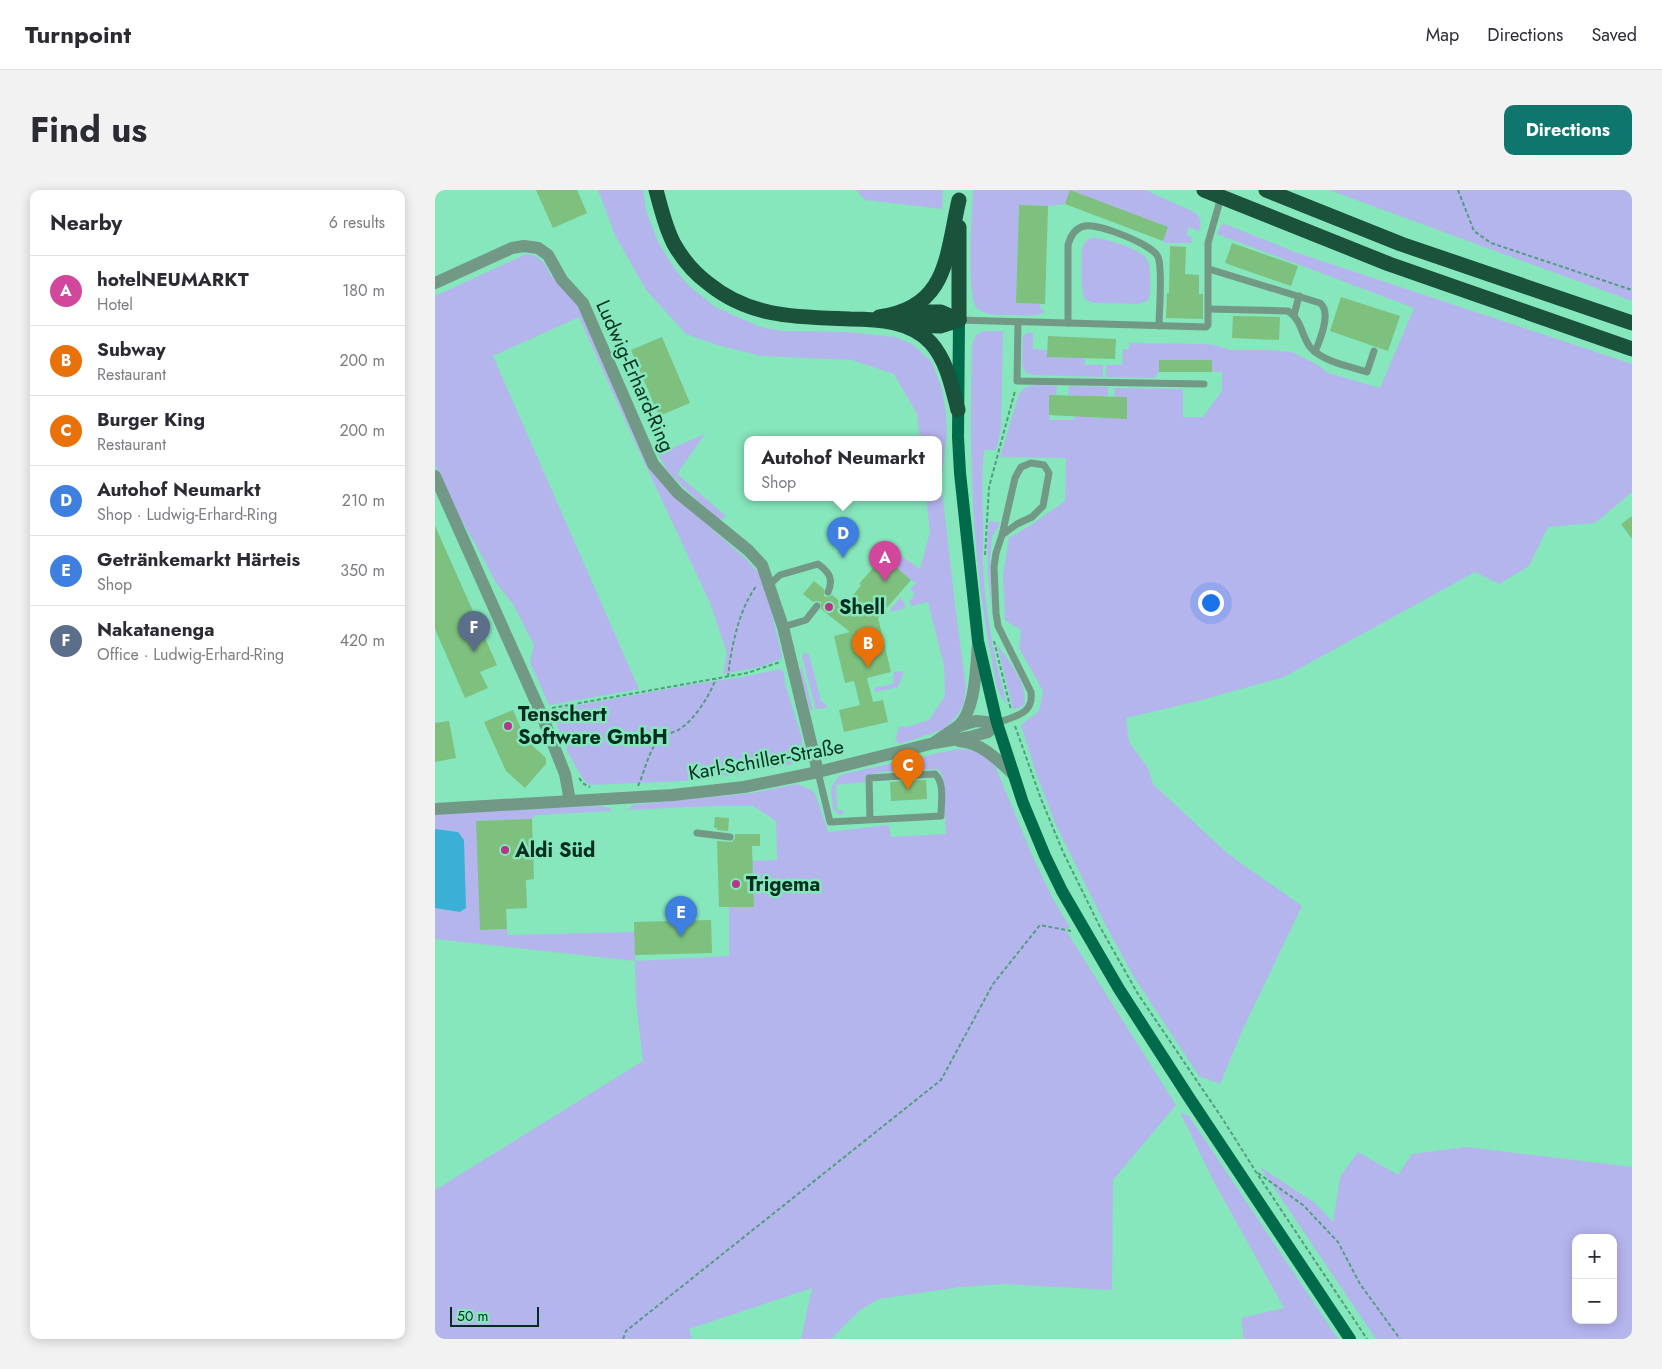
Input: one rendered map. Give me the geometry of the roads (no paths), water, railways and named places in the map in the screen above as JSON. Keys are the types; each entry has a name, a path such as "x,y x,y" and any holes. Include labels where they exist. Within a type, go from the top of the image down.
{"highway":[{"path":"1204,190 1389,264 1632,348"},
{"path":"1266,190 1401,244 1632,323"},
{"path":"658,193 669,234 680,255 697,275 724,296 757,310 777,314 890,322 935,311 959,320 959,195"},
{"path":"901,319 931,293 937,284 945,264 959,195"},
{"path":"901,319 930,342 936,350 949,377 958,410"}],"main road":[{"path":"959,320 959,473 978,641 997,723 1013,774 1045,856 1095,950 1141,1026 1350,1339"}],"street":[{"name":"Ludwig-Erhard-Ring","path":"435,283 512,248 524,246 538,248 548,255 562,280 583,303 653,464 678,492 756,557 762,565 783,627 818,772"},
{"path":"435,476 540,712 565,774 569,801"},
{"path":"959,726 972,699 978,641"},
{"path":"934,743 959,726 976,721 997,723"},
{"name":"Karl-Schiller-Straße","path":"435,809 569,801 638,791 703,793 744,787 818,772 934,743 983,734 991,730 997,723"},
{"path":"954,740 982,748 993,755 1013,774"}],"lane":[{"path":"959,320 1206,327 1208,325 1209,309 1208,251 1210,231 1221,197"},
{"path":"1069,323 1069,245 1071,236 1077,230 1092,225 1110,230 1149,247 1159,257 1159,326"},
{"path":"1209,268 1299,296 1324,306 1324,324 1315,352"},
{"path":"1294,315 1299,296"},
{"path":"1209,309 1282,310 1294,315 1300,323 1309,345 1315,352 1329,360 1367,372 1374,351"},
{"path":"1018,322 1017,381 1204,384"},
{"path":"997,723 1023,713 1031,705 1032,699 1027,684 999,626 996,613 996,553 1015,478 1021,467 1031,463 1044,465 1049,473 1043,506 1032,517 1017,524 1002,535"},
{"path":"768,581 818,564 825,569 831,578 828,592"},
{"path":"783,627 806,620 817,606"},
{"path":"818,772 831,822 870,820 941,816 941,781 935,774 869,778 870,820"},
{"path":"697,833 730,837"}],"place":[{"name":"Autohof Neumarkt","path":"843,558"},
{"name":"hotelNEUMARKT","path":"885,582"},
{"name":"Shell","path":"829,607"},
{"name":"Nakatanenga","path":"474,652"},
{"name":"Subway","path":"868,668"},
{"name":"Tenschert Software GmbH","path":"508,726"},
{"name":"Burger King","path":"908,790"},
{"name":"Aldi Süd","path":"505,850"},
{"name":"Trigema","path":"736,884"},
{"name":"Getränkemarkt Härteis","path":"681,937"}]}
